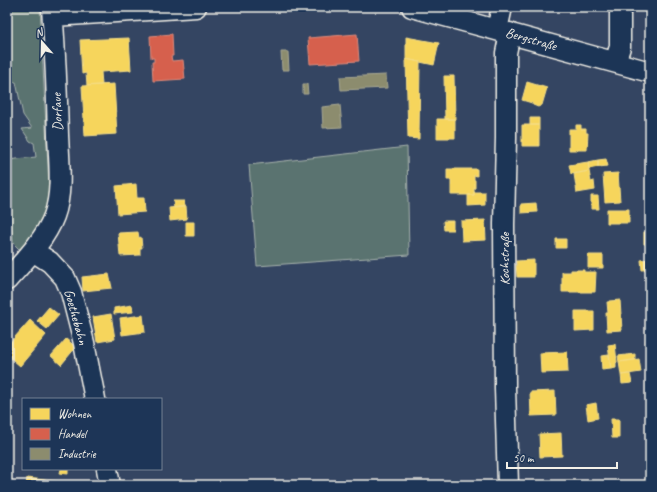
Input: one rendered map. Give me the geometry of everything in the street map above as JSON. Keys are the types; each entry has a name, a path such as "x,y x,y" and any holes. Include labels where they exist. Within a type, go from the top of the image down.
{"street":[{"path":"52,12 196,7"},
{"name":"Bergstraße","path":"412,7 650,72"},
{"name":"Kochstraße","path":"502,7 506,53 504,224 505,388 508,485"},
{"path":"615,62 620,47 620,7"},
{"name":"Dorfaue","path":"7,280 32,251 46,230 54,217 59,200 58,113 52,12"},
{"name":"Goethebahn","path":"32,251 54,266 65,278 71,292 84,343 95,398"},
{"path":"107,470 110,485"}],"green space":[{"path":"7,7 40,7 49,188 46,208 38,225 22,248 19,249 13,243 7,186 7,160 36,157 34,143 30,141 22,129 32,128 23,115 16,82 7,82"},
{"path":"407,147 409,255 257,266 249,165"}],"building: Wohnen":[{"path":"646,7 650,7 650,19 647,19"},
{"path":"406,37 439,43 434,65 406,59"},
{"path":"129,38 131,70 101,72 102,85 87,86 86,73 82,74 80,40"},
{"path":"406,59 420,62 419,139 408,138"},
{"path":"444,76 454,76 455,119 445,119"},
{"path":"527,82 547,88 542,105 538,107 532,103 522,100"},
{"path":"114,84 117,134 85,136 82,86"},
{"path":"530,118 539,118 539,125 530,125"},
{"path":"437,119 455,119 455,138 437,138"},
{"path":"522,125 539,125 539,146 522,146"},
{"path":"576,125 581,125 581,129 586,129 586,133 588,133 587,150 569,150 569,129 576,129"},
{"path":"650,125 650,138 647,137"},
{"path":"606,159 608,166 598,167 598,160"},
{"path":"598,160 598,167 589,169 588,162"},
{"path":"588,162 589,171 571,174 569,165"},
{"path":"447,169 477,169 477,176 474,175 474,195 451,195 451,180 447,180"},
{"path":"589,171 591,182 594,181 595,190 577,193 574,174"},
{"path":"618,173 620,201 605,202 603,174"},
{"path":"136,184 137,198 144,198 145,212 118,214 116,186"},
{"path":"474,192 485,192 485,205 468,206 468,195 474,195"},
{"path":"591,196 598,196 599,209 591,209"},
{"path":"173,201 184,201 184,207 174,208"},
{"path":"536,203 537,212 521,213 521,204"},
{"path":"186,206 187,219 170,221 169,208"},
{"path":"607,209 629,209 629,223 607,223"},
{"path":"485,220 486,240 462,241 461,221"},
{"path":"443,221 453,221 453,230 444,230"},
{"path":"186,222 194,222 194,236 186,236"},
{"path":"138,232 139,238 141,237 142,248 140,248 140,255 120,256 118,233"},
{"path":"644,232 650,232 650,244 644,244"},
{"path":"556,239 566,239 566,248 556,248"},
{"path":"588,255 603,255 603,268 588,268"},
{"path":"650,259 650,269 642,270 641,260"},
{"path":"534,260 534,277 517,277 516,261"},
{"path":"571,270 596,272 595,292 562,292 562,272 571,272"},
{"path":"109,274 112,288 83,291 82,277"},
{"path":"620,300 622,330 607,331 607,302"},
{"path":"132,305 133,312 114,314 114,308"},
{"path":"49,307 59,315 47,329 37,321"},
{"path":"575,311 594,311 594,330 575,331"},
{"path":"111,314 115,339 97,342 93,317"},
{"path":"143,315 145,332 122,335 120,318"},
{"path":"30,320 46,335 20,366 7,355 7,346"},
{"path":"66,339 76,347 61,365 51,356"},
{"path":"646,340 650,340 650,349 646,349"},
{"path":"615,344 617,362 616,368 611,369 608,345"},
{"path":"567,352 568,372 541,373 540,353"},
{"path":"635,354 635,360 619,362 618,356"},
{"path":"609,355 611,369 602,370 601,356"},
{"path":"639,359 641,372 621,375 619,362"},
{"path":"630,374 632,383 622,384 621,375"},
{"path":"555,391 556,415 531,416 530,392"},
{"path":"596,403 598,418 588,420 586,405"},
{"path":"611,419 619,419 619,438 612,438"},
{"path":"647,431 650,431 650,448 649,448"},
{"path":"561,433 562,456 540,457 539,434"},
{"path":"61,470 68,470 68,474 60,473"},
{"path":"27,478 62,482 62,485 26,485"},
{"path":"580,482 598,482 598,485 580,485"}],"building: Handel":[{"path":"172,34 172,61 183,60 185,79 153,81 152,62 154,62 154,58 151,58 150,36"},
{"path":"357,34 359,61 310,64 308,38"}],"building: Industrie":[{"path":"281,52 288,52 289,70 282,70"},
{"path":"386,75 387,88 341,90 340,77"},
{"path":"303,84 307,84 308,94 303,94"},
{"path":"340,105 342,127 323,128 322,107"}]}
